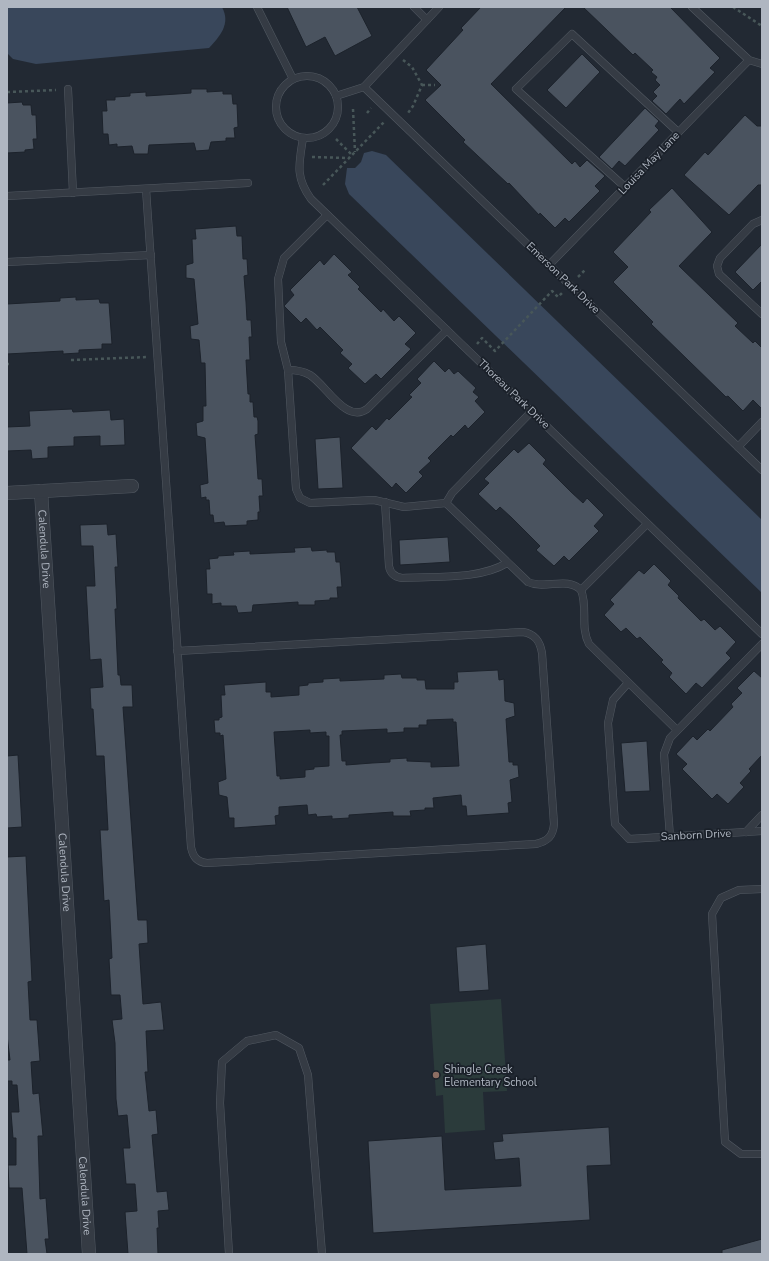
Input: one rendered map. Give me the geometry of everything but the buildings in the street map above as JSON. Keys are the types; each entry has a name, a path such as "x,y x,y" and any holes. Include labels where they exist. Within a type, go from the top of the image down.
{"street":[{"path":"7,493 132,486"},
{"name":"Calendula Drive","path":"42,491 89,1254"}],"lane":[{"path":"257,7 293,79"},
{"path":"414,7 427,20"},
{"path":"336,96 364,87 439,7"},
{"path":"692,7 749,60 762,64"},
{"path":"625,187 516,89 572,34 678,132"},
{"name":"Louisa May Lane","path":"549,265 749,60"},
{"path":"310,76 318,78 332,88 336,96 337,114 328,130 321,135 303,138 287,131 277,117 275,108 280,91 293,79 310,76"},
{"name":"Emerson Park Drive","path":"364,87 762,470"},
{"path":"68,89 73,193"},
{"name":"Thoreau Park Drive","path":"303,138 299,161 300,178 307,194 762,634"},
{"path":"7,196 248,183"},
{"path":"146,188 177,651 191,847 198,861 207,863 536,844 547,840 551,835 554,824 542,653 538,640 528,633 177,651"},
{"path":"327,215 284,258 280,267 278,279 281,342 288,370 296,489 300,498 310,503 368,500 385,502 404,508 446,503"},
{"path":"762,220 753,224 720,258 718,266 721,277 762,314"},
{"path":"7,262 150,255"},
{"path":"288,370 296,370 310,375 348,411 360,413 368,410 447,330"},
{"path":"446,503 452,493 532,411"},
{"path":"738,447 762,422"},
{"path":"385,502 389,566 392,574 395,576 402,578 478,573 493,570 507,563"},
{"path":"446,503 524,579 533,584 568,584 578,586 581,590 584,601 585,634 589,644 677,730"},
{"path":"581,590 647,524"},
{"path":"670,836 664,754 670,738 762,644"},
{"name":"Sanborn Drive","path":"628,683 612,700 608,722 615,824 629,839 762,832"},
{"path":"746,832 762,815"},
{"path":"762,889 740,890 721,898 712,914 725,1142 741,1154 762,1154"},
{"path":"229,1254 220,1103 222,1062 247,1041 276,1035 299,1048 308,1075 322,1254"}],"path":[{"path":"733,7 762,26"},
{"path":"394,54 412,67 422,85"},
{"path":"422,85 435,85"},
{"path":"400,122 413,106 422,85"},
{"path":"7,92 68,89"},
{"path":"353,109 354,152"},
{"path":"323,185 392,114"},
{"path":"336,139 351,156"},
{"path":"312,157 351,156"},
{"path":"482,338 495,351 552,291"},
{"path":"71,360 157,357"}],"shaded area":[{"path":"501,999 507,1091 483,1092 485,1130 445,1133 443,1095 436,1096 430,1004"}],"water":[{"path":"7,7 222,7 225,24 217,39 209,48 36,64 13,59 7,53"},
{"path":"372,151 386,155 762,520 762,593 349,194 345,184 347,168 355,168 361,162 364,153"}],"place":[{"name":"Shingle Creek Elementary School","path":"436,1075"}]}
